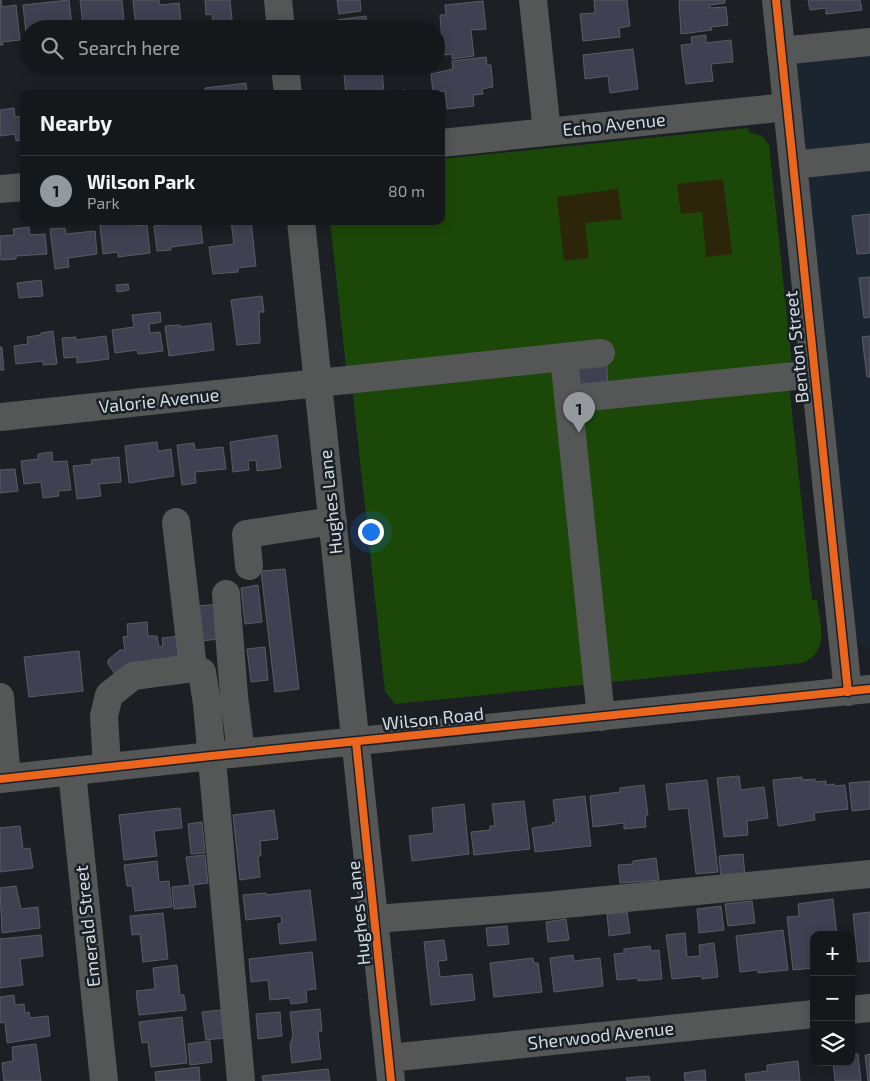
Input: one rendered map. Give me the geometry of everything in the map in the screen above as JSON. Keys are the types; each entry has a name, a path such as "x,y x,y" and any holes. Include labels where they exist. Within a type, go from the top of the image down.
{"street":[{"path":"278,0 280,20"},
{"path":"534,0 547,132"},
{"name":"Benton Street","path":"776,0 815,374 859,690"},
{"path":"781,52 870,42"},
{"path":"286,75 288,90"},
{"name":"Echo Avenue","path":"445,143 787,107"},
{"path":"793,165 870,157"},
{"path":"0,189 20,187"},
{"name":"Hughes Lane","path":"301,225 390,1070"},
{"name":"Valorie Avenue","path":"0,417 601,353"},
{"path":"564,357 602,717"},
{"path":"568,399 815,374"},
{"path":"249,566 246,534 333,521"},
{"path":"176,522 193,668"},
{"path":"226,594 234,696 242,753"},
{"path":"107,767 104,716 109,695 133,676 193,668 202,672 208,704 211,756 241,1081"},
{"name":"Wilson Road","path":"4,779 859,690"},
{"path":"0,697 4,779"},
{"name":"Emerald Street","path":"72,772 104,1081"},
{"path":"374,920 555,905 870,874"},
{"path":"855,1010 870,1008"},
{"name":"Sherwood Avenue","path":"390,1070 810,1015"}],"shaded area":[{"path":"870,30 870,650 866,649 854,635 792,38"}],"green space":[{"path":"748,128 749,132 762,136 769,145 793,374 788,375 812,600 817,600 821,628 820,645 817,652 811,658 802,663 395,704 385,691 352,387 347,376 330,225 445,225 445,159"}],"sand":[{"path":"723,179 732,254 706,257 702,212 681,214 677,184"},
{"path":"618,189 622,219 585,223 589,258 564,261 557,197"}],"building":[{"path":"0,0 2,7 16,5 20,40 2,42 3,45 0,45"},
{"path":"69,0 71,20 25,20 23,5"},
{"path":"80,0 122,0 124,20 82,20"},
{"path":"133,0 159,0 160,5 179,3 181,20 135,20"},
{"path":"205,0 230,0 232,20 213,20 212,14 206,15"},
{"path":"337,0 360,0 361,11 339,14"},
{"path":"594,0 627,0 630,26 619,28 620,37 583,41 580,14 595,13"},
{"path":"679,0 725,0 725,3 710,5 710,8 726,7 728,25 711,27 712,30 681,34"},
{"path":"808,0 860,0 862,10 826,14 826,8 810,10"},
{"path":"483,1 486,29 471,30 474,56 452,59 452,54 445,55 445,20 440,20 440,15 446,15 445,5"},
{"path":"366,16 367,20 337,20"},
{"path":"706,35 706,43 731,40 733,62 711,64 713,81 686,84 681,45 692,44 691,37"},
{"path":"633,49 638,89 610,93 608,76 585,79 583,55"},
{"path":"486,57 487,65 491,65 493,87 482,89 483,94 473,95 474,106 447,109 445,90 433,90 431,75 445,75 445,71 453,69 452,61"},
{"path":"344,75 382,75 384,90 346,90"},
{"path":"246,83 247,90 205,90 205,88"},
{"path":"14,108 15,117 20,116 20,140 16,141 15,134 0,136 0,110"},
{"path":"870,214 870,253 857,254 852,216"},
{"path":"100,225 147,225 150,253 118,257 118,252 103,254"},
{"path":"201,225 203,243 171,247 171,250 157,251 154,226"},
{"path":"232,225 251,225 256,266 238,268 238,272 213,274 209,247 234,244"},
{"path":"29,227 30,235 45,234 47,254 16,256 16,259 1,260 0,236 14,235 13,229"},
{"path":"65,228 66,234 95,231 97,254 68,258 69,267 55,269 50,229"},
{"path":"870,277 870,317 864,318 859,278"},
{"path":"41,280 43,296 19,298 17,283"},
{"path":"128,284 129,290 117,292 116,285"},
{"path":"262,296 264,312 259,312 260,343 237,345 231,300"},
{"path":"160,312 161,322 149,324 150,333 160,332 163,351 138,354 137,350 115,353 112,330 134,327 132,315"},
{"path":"211,323 214,350 169,356 165,326 180,325 180,327"},
{"path":"53,331 57,364 43,365 43,361 16,364 14,346 28,344 27,337"},
{"path":"106,336 109,359 77,363 77,357 64,358 62,338 76,337 76,340"},
{"path":"870,336 870,377 867,377 862,337"},
{"path":"0,347 2,347 4,370 0,370"},
{"path":"606,357 608,385 577,388 574,360"},
{"path":"277,435 281,468 257,471 256,460 248,461 249,470 233,472 230,442"},
{"path":"157,442 158,451 171,449 174,476 129,483 125,446"},
{"path":"194,443 195,450 223,447 226,469 195,472 196,483 182,485 177,445"},
{"path":"52,452 53,462 67,461 71,490 58,491 59,496 43,498 41,482 24,484 21,461 38,459 38,454"},
{"path":"119,457 121,482 99,484 101,496 77,499 73,466 92,464 91,460"},
{"path":"15,469 18,491 0,493 0,470"},
{"path":"285,569 299,689 275,692 261,571"},
{"path":"258,585 262,622 245,624 241,588"},
{"path":"221,604 225,638 202,641 198,606"},
{"path":"147,622 148,636 157,636 159,647 163,646 162,638 180,636 183,658 117,677 108,664 108,660 120,650 125,650 123,637 128,636 127,624"},
{"path":"265,647 268,680 251,682 247,649"},
{"path":"79,651 83,691 29,697 24,657"},
{"path":"739,776 741,790 764,787 768,818 747,821 748,835 724,837 717,778"},
{"path":"802,777 802,780 815,779 815,782 826,781 826,785 845,785 848,809 814,813 815,820 778,826 773,780"},
{"path":"707,780 718,872 696,874 688,808 669,810 666,784"},
{"path":"870,781 870,809 852,811 849,783"},
{"path":"644,785 648,815 645,815 646,827 624,829 624,823 593,827 590,796 620,792 620,788"},
{"path":"585,796 591,846 535,852 532,828 552,825 552,823 556,822 553,800"},
{"path":"524,801 530,849 474,855 471,832 490,830 490,826 495,826 492,804"},
{"path":"464,804 469,854 412,861 409,836 434,833 432,808"},
{"path":"180,808 182,828 154,831 157,856 124,860 119,815"},
{"path":"274,810 278,839 260,841 261,856 258,856 260,877 240,880 233,815"},
{"path":"202,822 205,853 191,854 188,824"},
{"path":"20,826 23,849 30,848 33,868 0,872 0,828"},
{"path":"743,854 745,876 721,879 719,856"},
{"path":"205,855 208,883 193,885 196,907 174,909 172,887 190,885 186,857"},
{"path":"656,858 659,880 620,883 618,865 633,864 633,861"},
{"path":"157,861 159,882 169,881 172,907 135,911 132,886 127,886 124,865"},
{"path":"16,886 21,909 38,907 40,928 2,933 0,888"},
{"path":"310,890 316,940 280,944 278,924 282,923 281,916 246,920 243,895 266,893 266,895"},
{"path":"833,899 837,931 810,931 810,968 793,970 787,917 799,916 798,904"},
{"path":"752,901 755,923 728,926 725,904"},
{"path":"721,906 724,930 699,933 697,909"},
{"path":"627,912 630,933 609,936 607,914"},
{"path":"870,912 870,961 858,962 853,914"},
{"path":"163,913 168,959 143,962 140,934 132,935 130,916"},
{"path":"566,919 569,940 548,942 546,922"},
{"path":"507,926 509,944 488,946 486,928"},
{"path":"783,930 788,970 758,973 758,970 740,972 736,936"},
{"path":"685,933 687,957 700,956 699,945 714,943 718,977 702,979 702,976 672,979 666,935"},
{"path":"41,935 43,956 20,959 23,985 0,988 0,939"},
{"path":"444,940 447,960 438,961 440,977 472,974 475,1000 431,1005 424,942"},
{"path":"650,946 651,951 659,950 662,979 638,981 638,978 617,980 614,954 624,953 624,949"},
{"path":"312,952 316,989 306,990 307,1002 291,1004 290,998 270,1000 268,980 251,982 249,959"},
{"path":"573,955 574,961 600,958 603,986 554,992 550,958"},
{"path":"533,958 534,963 538,963 542,992 494,997 490,963"},
{"path":"177,965 180,995 184,995 186,1010 139,1015 136,991 155,989 153,968"},
{"path":"14,995 15,1005 24,1004 25,1013 29,1012 30,1018 48,1016 50,1036 7,1043 5,1022 0,1023 0,997"},
{"path":"320,1009 322,1031 318,1032 321,1059 292,1063 290,1045 293,1035 290,1012"},
{"path":"221,1010 224,1038 206,1040 202,1012"},
{"path":"280,1012 282,1036 258,1039 256,1014"},
{"path":"182,1017 187,1063 151,1067 148,1042 142,1043 139,1022"},
{"path":"210,1041 212,1062 190,1065 188,1044"},
{"path":"36,1044 41,1081 4,1081 2,1063 13,1061 12,1047"},
{"path":"855,1054 858,1054 861,1081 835,1081 833,1066 855,1066"},
{"path":"870,1054 870,1081 868,1081 865,1055"},
{"path":"798,1061 800,1081 746,1081 745,1074 767,1071 767,1065"},
{"path":"199,1067 200,1081 156,1081 155,1072"},
{"path":"328,1069 330,1081 263,1081 262,1076"},
{"path":"705,1070 706,1081 685,1081 684,1073"},
{"path":"649,1076 650,1081 627,1081 626,1078"}],"cycle path":[{"path":"776,0 848,692"},
{"path":"0,779 870,689"},
{"path":"356,742 391,1081"}],"place":[{"name":"Wilson Park","path":"579,433"}]}
